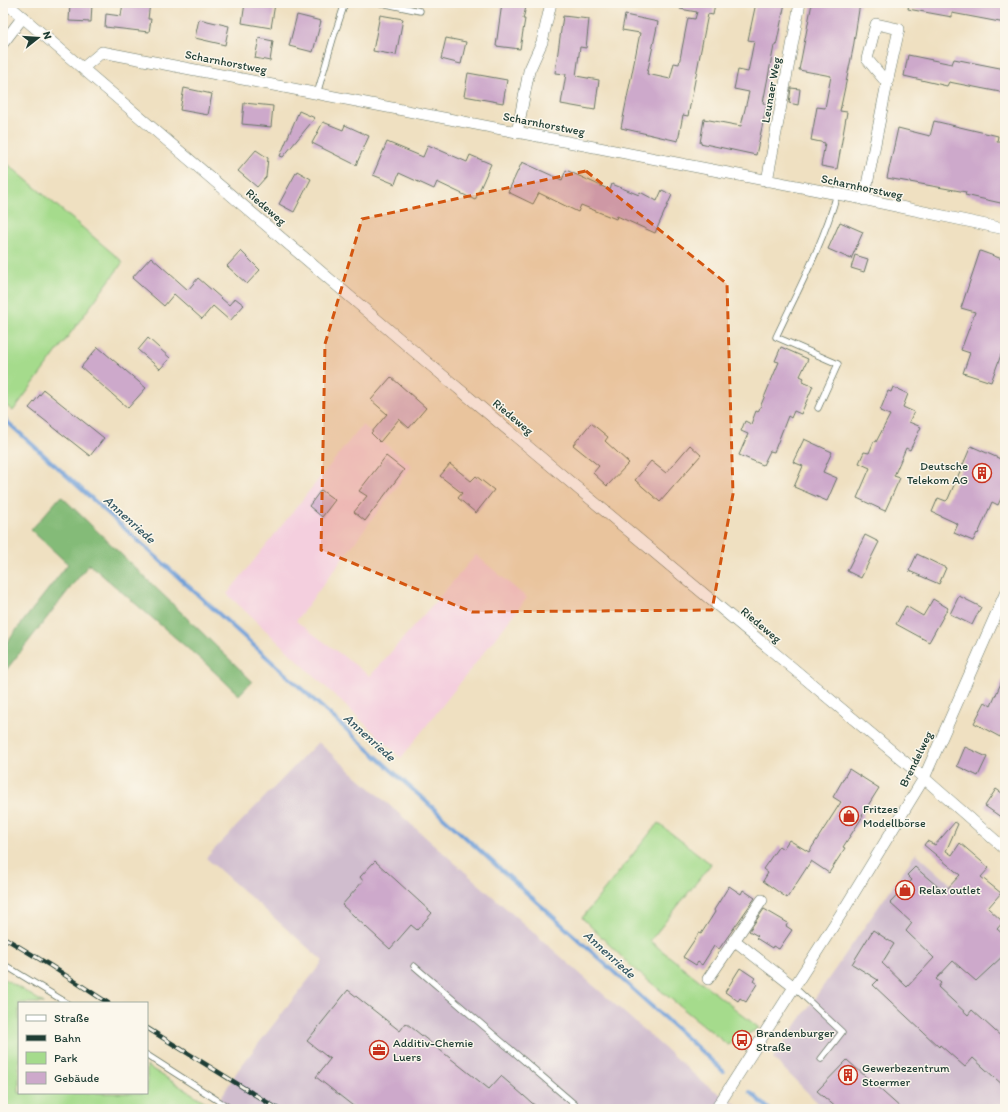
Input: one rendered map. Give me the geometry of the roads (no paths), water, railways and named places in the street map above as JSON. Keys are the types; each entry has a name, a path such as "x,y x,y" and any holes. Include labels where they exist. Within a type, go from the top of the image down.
{"street":[{"name":"Riedeweg","path":"6,3 416,353 924,778 1005,849"},
{"path":"517,133 529,71 542,42 551,3"},
{"name":"Leunaer Weg","path":"767,181 800,3"},
{"path":"3,43 23,18"},
{"path":"864,200 899,29 876,24 867,59 887,83"},
{"name":"Scharnhorstweg","path":"83,68 102,52 837,194 1005,229"},
{"name":"Brendelweg","path":"716,1109 739,1075 924,778 1005,594"},
{"path":"708,979 762,900"},
{"path":"734,940 794,987"}],"lane":[{"path":"317,94 332,39 345,3"},
{"path":"381,3 420,11"},
{"path":"818,408 838,364 776,337 814,258 831,216 837,194"},
{"path":"3,964 65,1002"},
{"path":"414,966 580,1109"},
{"path":"794,987 842,1032 821,1059"},
{"path":"148,1056 232,1109"}],"waterway":[{"name":"Annenriede","path":"3,418 723,1071"},
{"name":"Annenriede","path":"750,1092 769,1109"}],"railway":[{"path":"3,937 106,1002"},
{"path":"148,1029 278,1109"}],"place":[{"name":"Deutsche Telekom AG","path":"982,473"},
{"name":"Fritzes Modellbörse","path":"849,816"},
{"name":"Relax outlet","path":"905,890"},
{"name":"Brandenburger Straße","path":"742,1040"},
{"name":"Additiv-Chemie Luers","path":"379,1050"},
{"name":"Gewerbezentrum Stoermer","path":"848,1075"}]}
